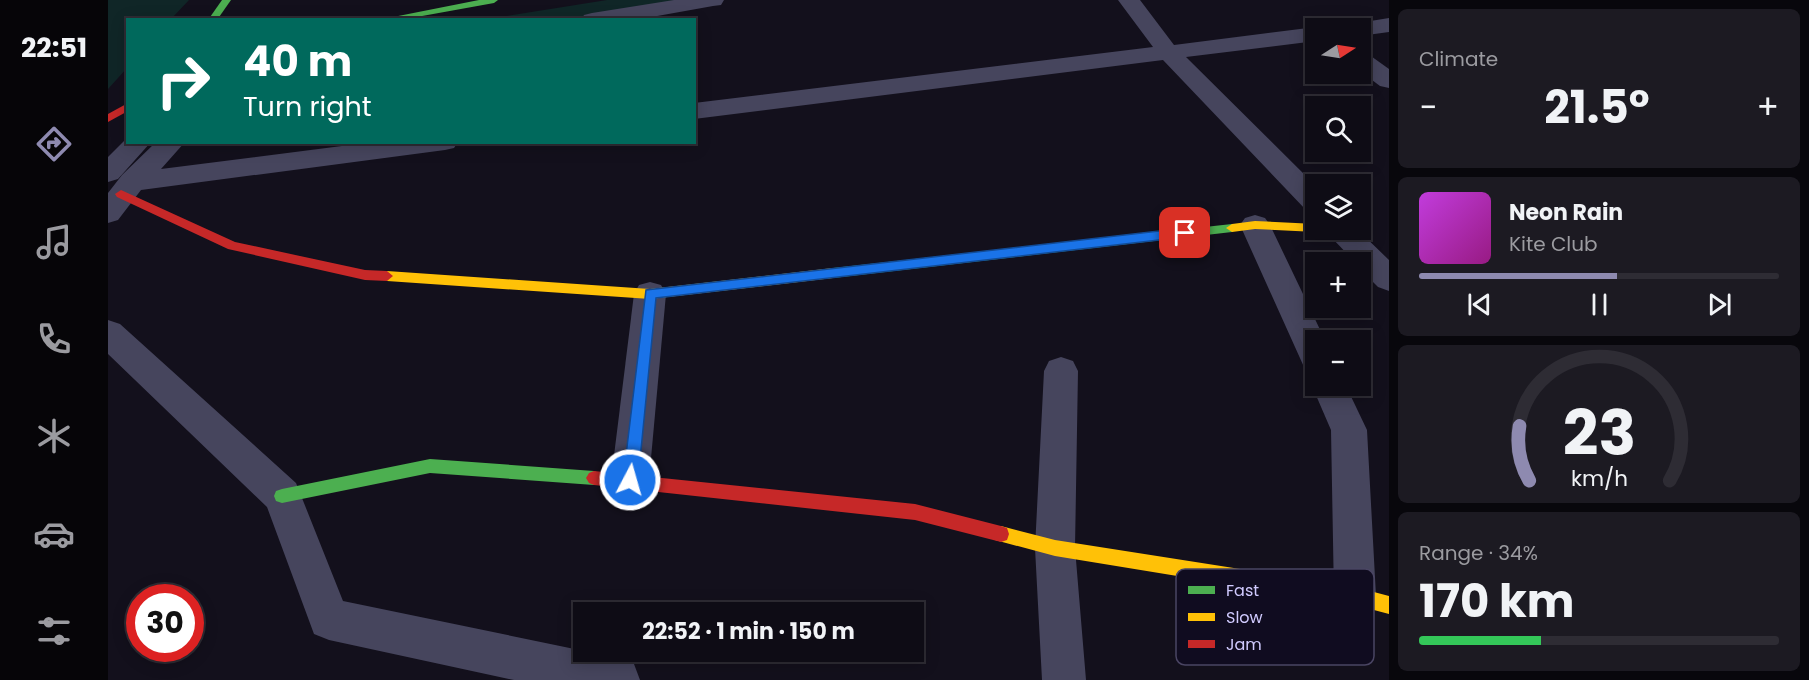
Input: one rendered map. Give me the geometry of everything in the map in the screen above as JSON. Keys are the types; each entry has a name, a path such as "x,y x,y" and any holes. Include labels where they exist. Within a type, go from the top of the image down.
{"street":[{"path":"214,18 227,0"},
{"path":"382,17 494,0"},
{"path":"604,0 636,12"},
{"path":"603,18 713,0"},
{"path":"1128,0 1168,52 1305,192"},
{"path":"1371,28 1389,26"},
{"path":"696,111 1305,35"},
{"path":"1371,67 1389,81"},
{"path":"117,191 137,144"},
{"path":"117,191 170,144"},
{"path":"117,191 432,144"},
{"path":"117,191 231,246 365,275 650,294 1255,225 1305,227"},
{"path":"1255,225 1305,333"},
{"path":"1351,240 1389,279"},
{"path":"630,480 650,294"},
{"path":"108,333 282,496 329,619 618,680"},
{"path":"1061,371 1055,548 1064,680"},
{"path":"1334,396 1349,430 1368,569"},
{"path":"282,496 430,465 630,480 915,512 1055,548 1183,569"}],"green space":[{"path":"108,0 189,0 172,18 126,18 126,69 108,89"},
{"path":"607,0 708,0 597,18 494,18"}],"traffic: fast":[{"path":"214,18 227,0"},
{"path":"393,18 494,0"},
{"path":"833,273 1232,228"},
{"path":"282,496 430,466 594,478"}],"traffic: slow":[{"path":"1232,228 1255,225 1305,227"},
{"path":"387,276 650,294 833,273"},
{"path":"1001,534 1055,548 1186,569"},
{"path":"1374,601 1389,605"}],"traffic: jam":[{"path":"108,119 126,107"},
{"path":"121,194 232,246 365,275 387,276"},
{"path":"594,478 915,512 1001,534"}],"route":[{"path":"630,480 650,294 1185,233"}]}
